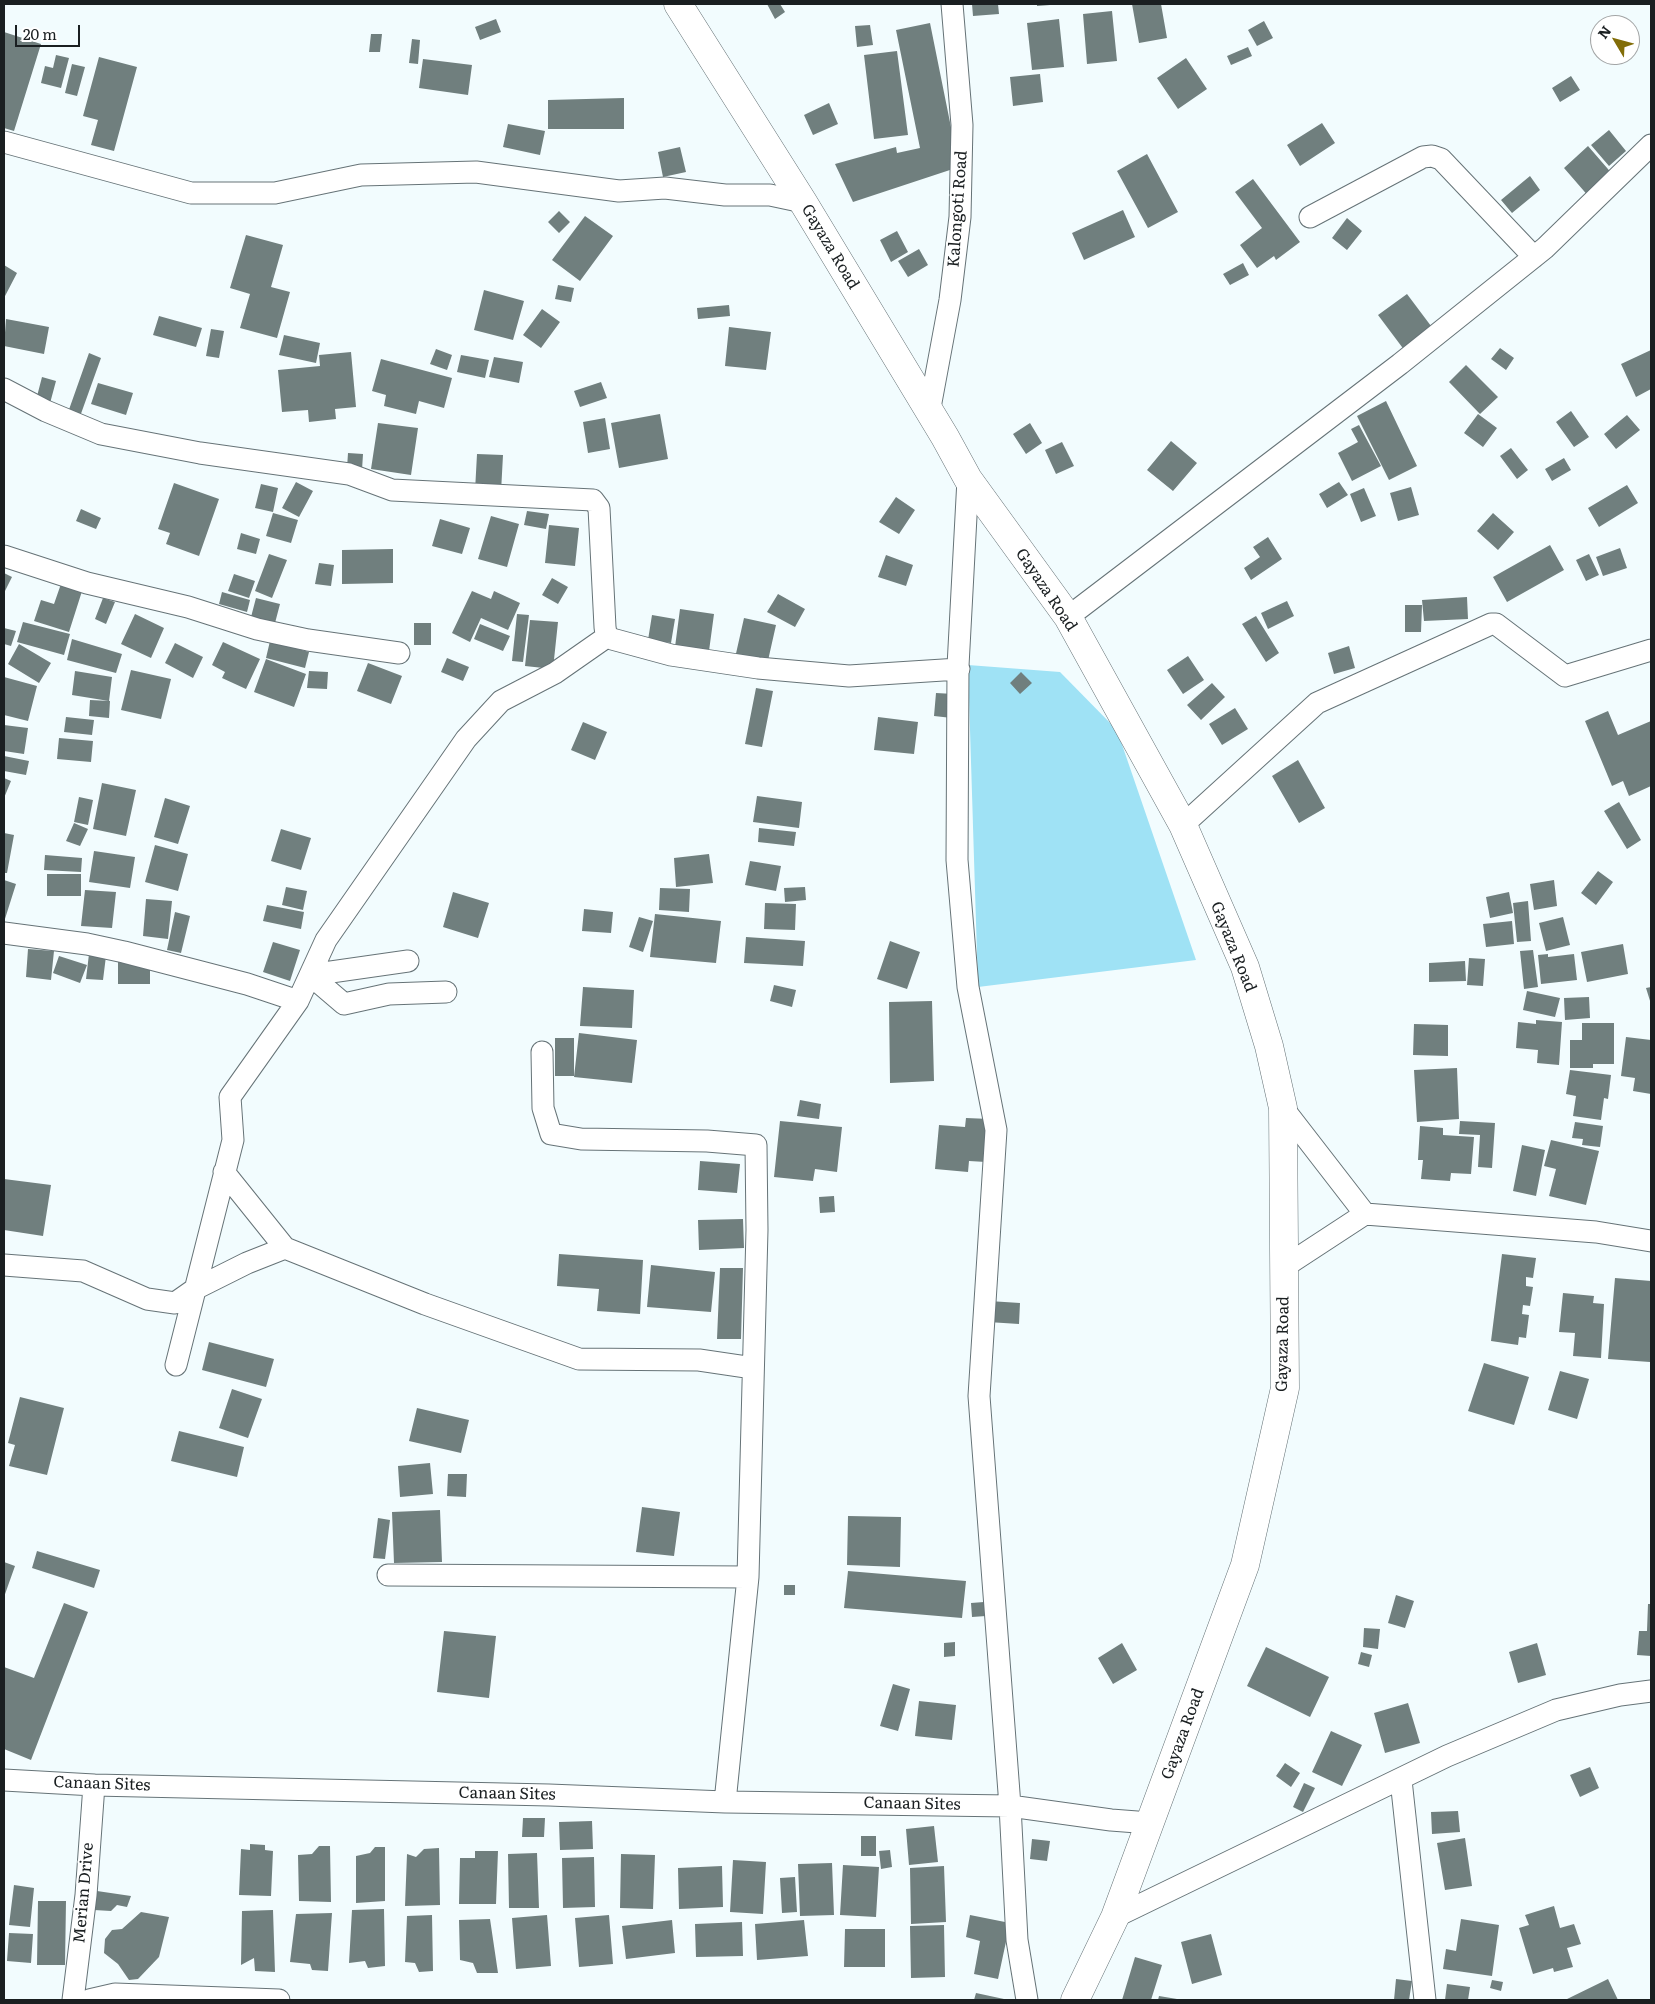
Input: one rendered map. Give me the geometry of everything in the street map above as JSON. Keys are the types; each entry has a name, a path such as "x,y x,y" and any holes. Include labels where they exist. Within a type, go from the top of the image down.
{"main road":[{"name":"Gayaza Road","path":"678,4 803,202 945,437 968,479 1068,617 1183,825 1245,966 1268,1046 1283,1108 1285,1388 1245,1565 1115,1916 1075,2000"}],"street":[{"name":"Kalongoti Road","path":"929,413 950,300 960,217 962,125 952,4"},
{"path":"4,142 191,193 275,193 361,175 476,172 619,191 665,188 725,195 770,195 803,202"},
{"path":"1068,617 1400,364 1534,257 1651,145"},
{"path":"1310,217 1423,156 1432,156 1441,159 1534,257"},
{"path":"4,389 46,411 101,434 200,453 349,474 392,490 593,500 599,508 605,627 608,636"},
{"path":"968,479 959,669 957,860 968,987 996,1130 980,1396 1010,1806 1017,1940 1027,2000"},
{"path":"4,556 87,582 188,607 257,629 308,640 399,653"},
{"path":"1183,825 1317,703 1491,624 1496,624 1564,676 1651,650"},
{"path":"608,636 671,655 758,668 849,676 959,669"},
{"path":"176,1365 233,1140 230,1097 298,1001 326,940 466,739 501,701 555,673 608,636"},
{"path":"4,933 87,944 124,952 247,984 298,1001"},
{"path":"310,975 408,962"},
{"path":"310,975 344,1004 389,994 446,992"},
{"path":"542,1052 543,1108 551,1134 581,1139 707,1141 756,1145 757,1230 748,1577 725,1802"},
{"path":"1283,1108 1365,1214"},
{"path":"224,1172 285,1248 426,1304 579,1359 700,1360 753,1368"},
{"path":"1284,1268 1365,1214 1596,1232 1651,1241"},
{"path":"4,1265 83,1271 147,1299 175,1303 195,1289 247,1263 285,1248"},
{"path":"388,1575 748,1577"},
{"path":"1115,1916 1401,1780 1447,1756 1556,1710 1620,1695 1651,1691"},
{"name":"Canaan Sites","path":"4,1780 94,1785 549,1795 725,1802 1010,1806 1111,1820 1150,1823"},
{"path":"1401,1780 1425,2000"},
{"name":"Merian Drive","path":"73,2000 86,1895 94,1785"},
{"path":"89,2000 116,1994 279,2000"}],"shaded area":[{"path":"968,665 1060,672 1117,730 1196,960 978,987"}],"building":[{"path":"767,4 780,4 785,12 775,19"},
{"path":"972,4 998,4 999,14 973,16"},
{"path":"1037,4 1050,4 1050,5 1037,6"},
{"path":"1132,4 1161,4 1167,38 1139,43"},
{"path":"1112,11 1117,61 1087,64 1083,14"},
{"path":"496,19 501,32 480,40 475,27"},
{"path":"1059,19 1064,67 1032,70 1027,23"},
{"path":"1264,21 1273,38 1257,46 1248,30"},
{"path":"930,23 959,167 853,202 835,164 896,147 897,153 920,148 896,30"},
{"path":"870,25 873,45 857,47 855,26"},
{"path":"4,32 41,44 14,131 4,128"},
{"path":"371,34 382,34 380,52 369,52"},
{"path":"412,39 420,40 418,64 409,63"},
{"path":"1248,47 1252,56 1231,65 1227,56"},
{"path":"897,51 908,135 874,139 864,55"},
{"path":"56,55 69,58 61,88 41,83 45,66 53,68"},
{"path":"99,57 137,67 114,151 91,145 98,120 83,116"},
{"path":"1186,58 1207,89 1178,109 1157,78"},
{"path":"423,59 472,65 468,95 419,88"},
{"path":"72,64 85,67 77,96 65,93"},
{"path":"1040,74 1043,102 1013,106 1010,77"},
{"path":"1571,76 1580,90 1560,102 1552,88"},
{"path":"624,98 624,129 548,129 548,100"},
{"path":"829,103 838,124 813,135 804,115"},
{"path":"1322,123 1335,143 1300,166 1287,145"},
{"path":"508,124 545,131 540,155 503,147"},
{"path":"1609,130 1626,151 1609,166 1591,145"},
{"path":"1588,146 1614,176 1590,198 1564,168"},
{"path":"680,147 686,172 663,177 658,152"},
{"path":"1147,154 1178,212 1148,228 1117,171"},
{"path":"1530,176 1540,190 1512,213 1501,200"},
{"path":"1253,179 1300,242 1276,260 1274,256 1257,268 1240,245 1262,228 1235,192"},
{"path":"1123,210 1135,237 1084,260 1072,233"},
{"path":"559,211 570,222 559,233 548,222"},
{"path":"585,216 613,236 580,281 552,260"},
{"path":"1347,218 1362,231 1347,250 1332,238"},
{"path":"897,231 908,252 891,262 880,240"},
{"path":"246,235 283,245 271,287 290,292 277,338 240,328 250,294 230,288"},
{"path":"919,249 928,265 908,277 898,261"},
{"path":"1243,263 1249,275 1230,285 1223,274"},
{"path":"4,265 17,273 4,298"},
{"path":"558,285 574,288 571,302 555,299"},
{"path":"484,290 524,301 513,340 474,330"},
{"path":"1407,294 1434,330 1405,351 1378,315"},
{"path":"729,305 730,316 698,319 697,308"},
{"path":"542,309 560,322 541,348 523,335"},
{"path":"159,316 202,328 196,347 153,335"},
{"path":"6,319 49,327 44,354 4,346"},
{"path":"729,327 771,332 766,370 725,366"},
{"path":"211,329 224,331 219,358 206,356"},
{"path":"284,335 320,343 316,363 279,355"},
{"path":"1500,348 1514,358 1506,370 1491,359"},
{"path":"436,349 452,355 447,370 430,364"},
{"path":"1651,350 1651,389 1636,397 1621,364"},
{"path":"351,352 356,407 335,409 336,419 309,422 308,410 282,412 278,370 320,366 319,355"},
{"path":"89,353 101,358 78,422 66,418"},
{"path":"461,355 489,360 485,378 457,372"},
{"path":"494,357 523,362 519,383 489,377"},
{"path":"381,359 452,378 444,408 419,401 416,414 384,406 386,395 372,391"},
{"path":"1466,365 1498,397 1480,414 1449,382"},
{"path":"42,377 56,381 49,407 35,404"},
{"path":"601,382 607,398 580,407 574,391"},
{"path":"98,383 133,393 126,415 91,404"},
{"path":"1386,401 1417,466 1389,480 1357,416"},
{"path":"1571,411 1589,437 1574,447 1556,422"},
{"path":"660,414 668,459 619,468 611,423"},
{"path":"1478,414 1497,428 1483,447 1464,433"},
{"path":"1627,415 1640,430 1616,449 1604,434"},
{"path":"605,418 610,449 588,453 583,422"},
{"path":"378,423 418,428 411,475 371,469"},
{"path":"1030,423 1042,443 1026,454 1013,434"},
{"path":"1359,425 1381,466 1352,481 1338,453 1358,442 1351,429"},
{"path":"1171,441 1197,463 1173,491 1147,470"},
{"path":"1062,442 1074,466 1056,474 1045,450"},
{"path":"1511,448 1528,470 1517,479 1500,456"},
{"path":"348,453 363,454 362,470 347,468"},
{"path":"477,454 503,455 501,492 475,491"},
{"path":"1564,458 1571,470 1552,481 1545,469"},
{"path":"296,482 313,491 299,517 282,508"},
{"path":"1339,482 1348,495 1327,508 1319,494"},
{"path":"174,483 219,499 199,556 166,544 170,533 158,529"},
{"path":"261,484 278,488 273,512 255,508"},
{"path":"1627,485 1638,503 1599,527 1588,508"},
{"path":"1411,487 1419,515 1398,521 1390,493"},
{"path":"1364,488 1376,516 1361,522 1350,494"},
{"path":"896,497 915,510 899,534 879,522"},
{"path":"81,509 101,518 96,529 76,521"},
{"path":"527,511 549,514 546,529 524,525"},
{"path":"273,513 298,520 291,543 266,536"},
{"path":"1493,513 1514,532 1498,550 1477,531"},
{"path":"491,516 519,524 507,567 478,559"},
{"path":"440,519 470,528 462,554 432,546"},
{"path":"549,525 579,528 575,566 545,563"},
{"path":"241,533 260,539 256,554 237,549"},
{"path":"1268,537 1282,559 1251,580 1244,568 1260,557 1253,547"},
{"path":"1550,545 1564,570 1507,602 1493,577"},
{"path":"1620,548 1627,568 1603,576 1596,557"},
{"path":"393,549 393,583 342,584 342,550"},
{"path":"269,554 287,560 272,598 255,591"},
{"path":"1589,554 1599,575 1586,581 1576,560"},
{"path":"886,555 913,565 906,586 878,577"},
{"path":"319,563 334,565 331,586 315,584"},
{"path":"4,573 12,577 4,593"},
{"path":"234,574 255,581 249,598 228,591"},
{"path":"552,578 568,587 558,604 542,595"},
{"path":"62,581 83,588 69,632 34,621 41,600 54,604"},
{"path":"472,591 491,599 494,591 520,603 508,630 481,618 470,642 452,633"},
{"path":"222,592 250,600 247,612 219,604"},
{"path":"778,594 805,609 795,627 767,612"},
{"path":"1467,597 1468,619 1424,621 1422,600"},
{"path":"103,598 115,602 106,624 95,619"},
{"path":"256,598 280,604 275,623 251,617"},
{"path":"1287,601 1294,616 1268,629 1261,613"},
{"path":"1405,605 1422,605 1421,632 1405,632"},
{"path":"680,609 714,614 709,651 675,647"},
{"path":"135,614 164,628 151,658 121,644"},
{"path":"517,614 529,615 523,662 512,661"},
{"path":"652,615 675,619 671,643 648,640"},
{"path":"1256,616 1279,653 1266,662 1242,624"},
{"path":"744,618 776,625 767,665 735,658"},
{"path":"530,620 558,622 553,669 525,666"},
{"path":"23,622 70,634 64,655 17,642"},
{"path":"414,623 431,623 431,645 414,645"},
{"path":"480,624 510,636 503,651 474,639"},
{"path":"4,628 16,631 11,646 4,644"},
{"path":"72,639 122,654 116,673 67,660"},
{"path":"270,641 309,652 305,668 266,658"},
{"path":"223,642 260,659 246,689 222,678 225,672 212,665"},
{"path":"175,643 203,657 193,678 165,663"},
{"path":"19,644 51,663 39,683 8,664"},
{"path":"1349,646 1355,668 1334,674 1328,653"},
{"path":"1188,656 1204,680 1183,694 1167,670"},
{"path":"447,658 469,667 463,681 441,672"},
{"path":"266,659 306,674 294,707 254,692"},
{"path":"368,663 402,676 391,704 357,691"},
{"path":"131,670 171,679 161,719 121,710"},
{"path":"75,671 112,677 109,701 72,695"},
{"path":"309,671 328,672 327,689 307,688"},
{"path":"1021,672 1032,683 1020,694 1010,683"},
{"path":"4,677 37,686 28,721 4,715"},
{"path":"1212,683 1225,697 1201,720 1187,705"},
{"path":"756,688 773,691 762,747 745,744"},
{"path":"936,693 954,694 952,718 934,716"},
{"path":"90,700 110,701 109,718 89,716"},
{"path":"1235,708 1248,729 1222,745 1209,724"},
{"path":"1608,711 1618,735 1651,721 1651,786 1629,796 1623,781 1612,786 1585,721"},
{"path":"66,717 94,720 92,735 64,732"},
{"path":"878,717 918,722 914,754 874,750"},
{"path":"583,722 607,732 595,760 571,750"},
{"path":"4,725 28,728 24,754 4,751"},
{"path":"59,738 93,741 91,762 57,759"},
{"path":"4,756 29,761 26,775 4,771"},
{"path":"1298,760 1325,808 1299,823 1272,776"},
{"path":"4,778 11,781 4,798"},
{"path":"102,783 136,790 126,836 93,829"},
{"path":"757,796 802,802 799,828 753,822"},
{"path":"79,797 93,800 88,825 74,822"},
{"path":"165,798 190,806 178,844 154,837"},
{"path":"1619,802 1641,840 1627,849 1604,811"},
{"path":"74,823 88,829 80,846 66,841"},
{"path":"759,828 796,832 794,846 758,842"},
{"path":"281,829 311,838 301,870 271,861"},
{"path":"4,833 14,835 7,873 4,873"},
{"path":"155,845 188,854 178,891 145,882"},
{"path":"94,851 135,857 130,888 89,882"},
{"path":"709,854 713,883 676,887 674,858"},
{"path":"45,855 82,858 81,872 44,870"},
{"path":"750,861 781,866 776,891 745,885"},
{"path":"1598,871 1613,882 1596,905 1581,893"},
{"path":"47,874 81,874 81,896 47,896"},
{"path":"4,880 16,884 4,922"},
{"path":"1554,880 1557,906 1534,910 1530,884"},
{"path":"286,887 307,891 303,910 282,905"},
{"path":"805,887 806,900 785,902 784,888"},
{"path":"660,888 690,889 689,912 659,910"},
{"path":"85,890 116,892 112,928 81,926"},
{"path":"453,892 489,903 478,938 443,927"},
{"path":"1509,892 1513,913 1490,918 1486,897"},
{"path":"146,899 172,901 168,939 143,936"},
{"path":"1528,901 1531,941 1517,942 1513,903"},
{"path":"765,903 796,904 795,930 764,929"},
{"path":"267,905 304,912 301,929 263,921"},
{"path":"584,909 613,912 611,933 582,931"},
{"path":"175,912 190,916 181,953 167,950"},
{"path":"655,914 721,921 716,963 650,957"},
{"path":"639,917 653,921 643,952 629,947"},
{"path":"1563,917 1570,945 1546,951 1539,923"},
{"path":"1512,921 1514,944 1486,947 1483,924"},
{"path":"746,937 805,941 803,966 744,963"},
{"path":"890,941 920,952 907,989 877,979"},
{"path":"273,942 300,950 290,981 263,972"},
{"path":"1623,944 1628,974 1587,982 1581,952"},
{"path":"28,949 54,951 51,980 26,977"},
{"path":"1533,950 1538,987 1524,989 1520,951"},
{"path":"89,954 106,956 103,980 86,979"},
{"path":"1548,954 1548,957 1574,954 1577,980 1541,984 1538,955"},
{"path":"59,956 87,965 80,983 53,973"},
{"path":"1469,958 1485,959 1483,986 1467,985"},
{"path":"150,960 150,984 118,984 118,961"},
{"path":"1465,961 1466,981 1429,982 1429,963"},
{"path":"774,985 796,990 792,1007 770,1001"},
{"path":"583,987 634,990 632,1028 580,1026"},
{"path":"1651,987 1651,1004 1646,988"},
{"path":"1527,991 1560,998 1555,1017 1523,1010"},
{"path":"1589,997 1590,1018 1565,1020 1564,998"},
{"path":"932,1001 934,1081 890,1083 889,1002"},
{"path":"1536,1020 1562,1022 1559,1065 1537,1063 1538,1050 1516,1048 1518,1022 1536,1024"},
{"path":"1582,1023 1614,1023 1614,1064 1593,1064 1593,1068 1570,1068 1570,1040 1582,1040"},
{"path":"1414,1024 1448,1025 1448,1056 1413,1055"},
{"path":"579,1033 637,1040 632,1083 574,1077"},
{"path":"1626,1037 1651,1040 1651,1094 1633,1091 1635,1078 1621,1076"},
{"path":"555,1038 574,1038 574,1076 555,1076"},
{"path":"1457,1068 1459,1119 1417,1122 1414,1070"},
{"path":"1570,1070 1611,1075 1608,1099 1604,1098 1601,1120 1573,1116 1576,1096 1566,1094"},
{"path":"800,1100 821,1104 819,1119 797,1116"},
{"path":"966,1118 990,1119 986,1162 969,1161 968,1172 935,1169 939,1125 965,1127"},
{"path":"780,1121 842,1127 837,1172 815,1169 813,1181 774,1177"},
{"path":"1460,1121 1495,1123 1492,1168 1478,1167 1480,1135 1459,1134"},
{"path":"1575,1122 1603,1126 1600,1147 1582,1145 1583,1139 1572,1138"},
{"path":"1420,1126 1443,1128 1443,1135 1474,1137 1471,1174 1451,1173 1450,1181 1421,1179 1423,1160 1418,1160"},
{"path":"1551,1140 1599,1151 1586,1205 1549,1196 1556,1169 1544,1166"},
{"path":"1522,1145 1545,1150 1536,1196 1513,1191"},
{"path":"700,1161 740,1164 737,1193 698,1190"},
{"path":"4,1179 51,1185 43,1236 4,1230"},
{"path":"834,1196 835,1212 820,1213 819,1197"},
{"path":"743,1219 744,1248 699,1250 698,1220"},
{"path":"559,1254 643,1260 640,1314 597,1311 599,1289 557,1286"},
{"path":"1502,1254 1536,1258 1533,1278 1526,1277 1526,1286 1533,1287 1530,1306 1523,1305 1522,1314 1529,1315 1526,1338 1519,1337 1518,1345 1491,1341"},
{"path":"651,1265 715,1272 711,1312 647,1307"},
{"path":"720,1268 743,1268 741,1339 717,1339"},
{"path":"1615,1278 1651,1281 1650,1362 1608,1359"},
{"path":"1563,1293 1594,1296 1593,1303 1604,1304 1601,1358 1573,1356 1575,1333 1559,1332"},
{"path":"989,1301 1020,1303 1019,1324 988,1322"},
{"path":"209,1342 274,1359 266,1387 202,1370"},
{"path":"1484,1363 1529,1377 1514,1425 1468,1411"},
{"path":"1560,1371 1589,1379 1577,1419 1548,1410"},
{"path":"232,1389 262,1399 248,1438 219,1428"},
{"path":"20,1397 64,1408 47,1475 9,1466 15,1445 8,1443"},
{"path":"417,1408 469,1420 461,1453 409,1441"},
{"path":"179,1431 244,1447 237,1477 171,1461"},
{"path":"430,1463 433,1494 400,1497 398,1466"},
{"path":"448,1474 467,1474 466,1497 447,1496"},
{"path":"642,1507 680,1512 674,1556 636,1552"},
{"path":"440,1510 442,1562 394,1563 392,1512"},
{"path":"848,1516 901,1517 900,1567 847,1565"},
{"path":"378,1518 390,1520 385,1559 373,1558"},
{"path":"37,1551 100,1570 94,1588 32,1568"},
{"path":"4,1562 15,1566 4,1597"},
{"path":"848,1571 966,1581 962,1618 844,1608"},
{"path":"784,1585 795,1585 795,1595 784,1595"},
{"path":"1396,1595 1414,1601 1405,1628 1388,1623"},
{"path":"984,1602 986,1616 972,1617 971,1603"},
{"path":"64,1603 88,1612 31,1760 4,1749 4,1667 34,1678"},
{"path":"1648,1604 1651,1604 1651,1656 1637,1655 1639,1631 1647,1631"},
{"path":"1364,1628 1380,1629 1378,1649 1363,1647"},
{"path":"444,1631 496,1636 489,1698 437,1692"},
{"path":"955,1642 955,1656 944,1657 944,1643"},
{"path":"1122,1643 1137,1670 1113,1684 1098,1658"},
{"path":"1537,1643 1546,1675 1518,1683 1509,1652"},
{"path":"1266,1647 1329,1677 1310,1717 1247,1686"},
{"path":"1361,1652 1372,1655 1369,1667 1358,1664"},
{"path":"893,1684 910,1689 898,1731 880,1726"},
{"path":"919,1701 956,1705 952,1740 915,1736"},
{"path":"1408,1703 1420,1743 1385,1753 1374,1713"},
{"path":"1331,1731 1362,1745 1342,1786 1312,1772"},
{"path":"1285,1763 1300,1773 1291,1787 1276,1776"},
{"path":"1590,1767 1599,1788 1580,1797 1570,1775"},
{"path":"1304,1783 1315,1788 1303,1812 1293,1807"},
{"path":"1458,1811 1460,1832 1432,1834 1431,1812"},
{"path":"523,1818 545,1818 544,1837 522,1837"},
{"path":"592,1821 593,1849 560,1850 559,1822"},
{"path":"934,1826 938,1862 909,1865 906,1829"},
{"path":"861,1836 876,1836 876,1856 861,1856"},
{"path":"1465,1838 1472,1886 1445,1890 1437,1843"},
{"path":"1032,1839 1050,1841 1047,1861 1030,1859"},
{"path":"250,1844 265,1845 265,1850 273,1851 271,1896 239,1895 241,1849 250,1850"},
{"path":"319,1846 330,1846 331,1902 299,1901 298,1855 312,1854"},
{"path":"375,1847 385,1847 385,1901 356,1903 356,1856 370,1853"},
{"path":"439,1848 440,1905 405,1906 407,1854 416,1857 424,1849"},
{"path":"890,1850 892,1867 881,1869 879,1851"},
{"path":"475,1851 498,1851 496,1904 459,1904 460,1858 475,1858"},
{"path":"537,1853 539,1908 509,1908 508,1854"},
{"path":"621,1854 655,1855 653,1909 620,1908"},
{"path":"594,1857 595,1907 563,1908 562,1858"},
{"path":"733,1860 766,1862 763,1914 730,1912"},
{"path":"832,1863 834,1915 800,1916 798,1864"},
{"path":"843,1865 879,1867 876,1917 840,1915"},
{"path":"722,1866 723,1907 679,1909 678,1868"},
{"path":"944,1866 946,1922 911,1924 910,1868"},
{"path":"795,1877 797,1912 782,1913 780,1878"},
{"path":"14,1885 34,1888 30,1927 9,1925"},
{"path":"97,1891 131,1896 127,1907 117,1905 111,1911 94,1910"},
{"path":"38,1901 66,1901 65,1965 37,1965"},
{"path":"1554,1906 1560,1928 1574,1924 1581,1944 1567,1948 1573,1967 1554,1972 1553,1968 1533,1974 1519,1928 1529,1925 1525,1915"},
{"path":"384,1909 385,1966 368,1968 365,1961 349,1963 352,1910"},
{"path":"273,1910 275,1972 255,1971 254,1958 241,1965 242,1911"},
{"path":"141,1912 169,1917 159,1957 138,1979 129,1980 118,1964 104,1953 105,1939 112,1930 122,1929"},
{"path":"332,1913 328,1971 312,1970 310,1964 290,1962 296,1914"},
{"path":"432,1915 433,1971 419,1972 415,1963 405,1962 407,1916"},
{"path":"547,1915 551,1966 516,1969 512,1918"},
{"path":"609,1915 613,1964 579,1967 575,1918"},
{"path":"970,1915 1010,1923 998,1979 974,1974 980,1941 966,1937"},
{"path":"490,1919 498,1973 477,1973 473,1963 460,1960 459,1920"},
{"path":"1461,1919 1499,1925 1492,1976 1443,1969 1446,1949 1456,1951"},
{"path":"672,1920 675,1953 626,1959 622,1926"},
{"path":"804,1920 808,1956 757,1960 755,1924"},
{"path":"742,1922 743,1956 696,1957 695,1924"},
{"path":"944,1925 945,1977 911,1978 910,1926"},
{"path":"845,1929 885,1929 885,1967 844,1967"},
{"path":"9,1933 33,1934 31,1963 7,1961"},
{"path":"1211,1934 1222,1975 1192,1984 1181,1942"},
{"path":"1135,1957 1162,1965 1151,2000 1122,2000"},
{"path":"1396,1979 1412,1981 1409,2000 1394,2000"},
{"path":"1608,1979 1618,2000 1565,2000"},
{"path":"1492,1980 1503,1982 1501,1991 1490,1988"},
{"path":"1447,1984 1470,1987 1468,2000 1445,2000"},
{"path":"976,1993 1004,1999 1004,2000 974,2000"},
{"path":"1159,1996 1177,1999 1177,2000 1158,2000"}]}
